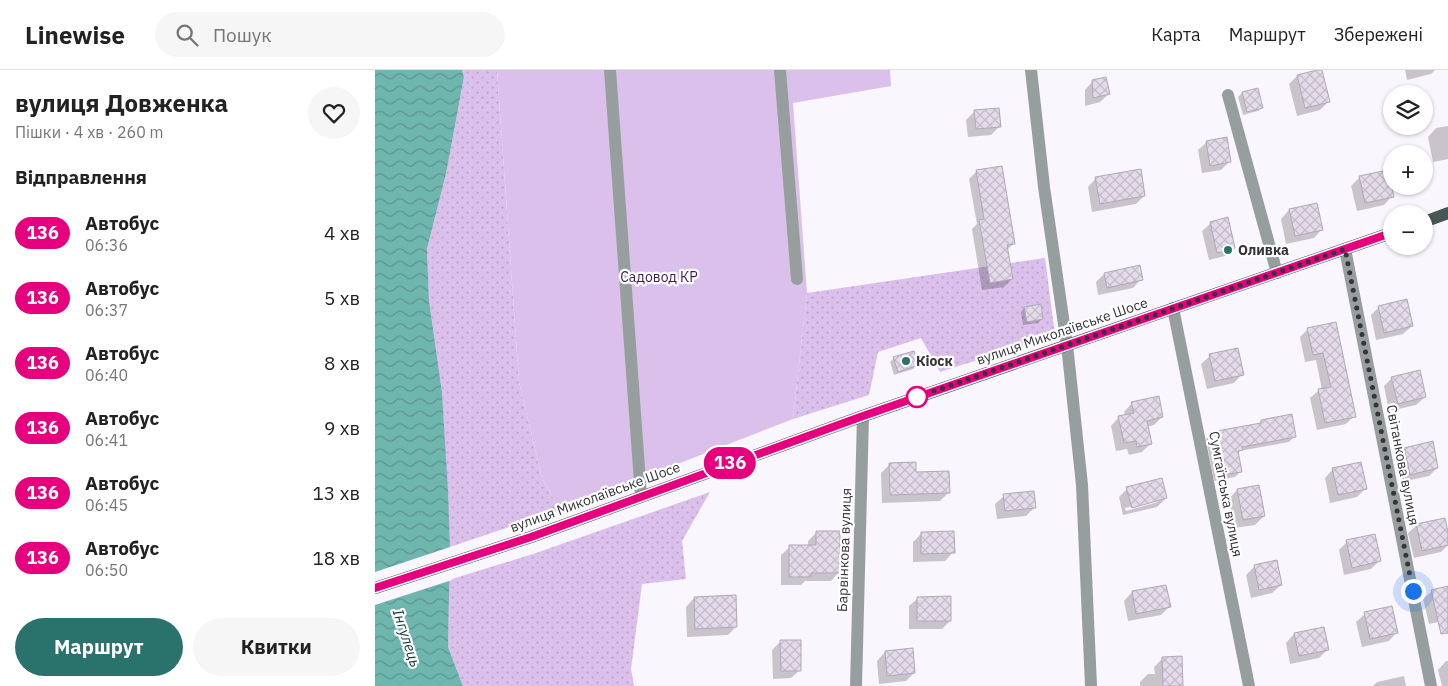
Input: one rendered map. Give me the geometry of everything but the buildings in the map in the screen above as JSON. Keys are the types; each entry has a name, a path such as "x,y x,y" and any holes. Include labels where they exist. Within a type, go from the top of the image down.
{"main road":[{"path":"1433,219 1448,213"},
{"name":"вулиця Миколаївське Шосе","path":"375,588 531,537 863,416 1383,236"}],"street":[{"path":"611,70 641,496"},
{"path":"780,70 797,279"},
{"path":"1031,70 1044,187 1067,345 1082,485 1091,686"},
{"path":"1228,94 1277,272"},
{"name":"Світанкова вулиця","path":"1345,249 1431,686"},
{"name":"Сумгаїтська вулиця","path":"1173,308 1249,686"},
{"name":"Барвінкова вулиця","path":"855,686 863,416"}],"green space":[{"path":"462,70 497,70 519,382 542,478 560,510 450,547 442,392 429,300 427,249 446,174 464,77"},
{"name":"Садовод КР","path":"497,70 890,70 891,86 793,103 807,293 793,419 560,510 542,478 519,382"},
{"path":"1045,258 1055,335 940,372 921,338 878,352 869,395 793,419 807,293"},
{"path":"710,492 682,541 686,579 642,584 631,669 634,686 463,686 448,647 449,580 536,553"}],"water":[{"name":"Інгулець","path":"375,70 462,70 464,77 446,174 427,249 429,300 442,392 448,492 450,547 448,647 463,686 375,686"}],"pier":[{"path":"453,546 452,580 375,605 375,572"}],"bus line":[{"name":"136","path":"375,588 531,537 863,416 1383,236"}],"place":[{"name":"Оливка","path":"1228,250"},
{"name":"Кіоск","path":"906,361"}],"route":[{"path":"917,397 1345,249 1413,591"}]}
